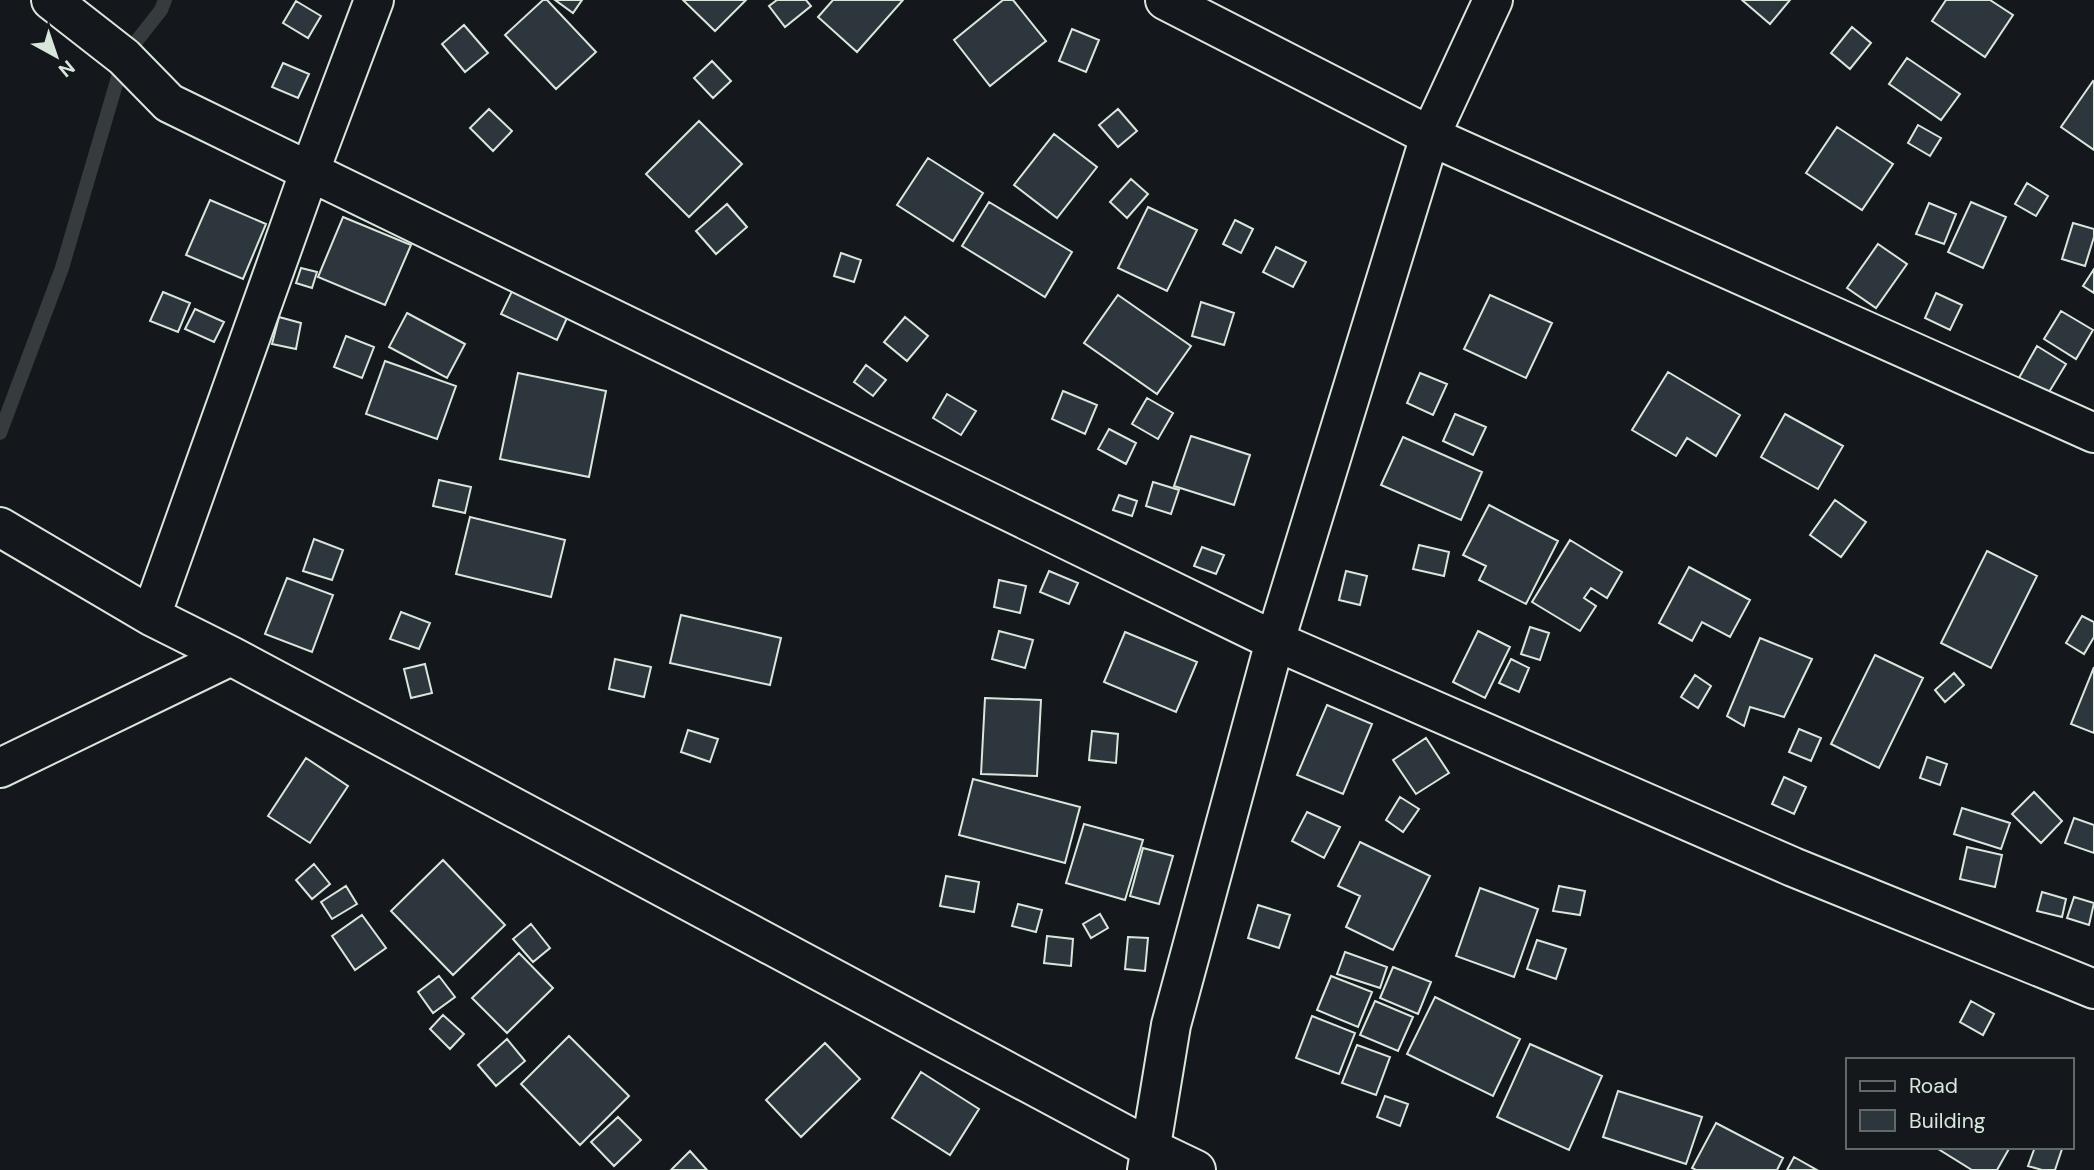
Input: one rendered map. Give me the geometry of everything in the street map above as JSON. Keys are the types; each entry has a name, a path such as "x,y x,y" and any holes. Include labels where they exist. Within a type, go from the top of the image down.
{"street":[{"path":"51,0 124,57 169,103 1275,641 1793,867 2094,989"},
{"path":"150,616 374,0"},
{"path":"1165,0 1430,136 2094,433"},
{"path":"1148,1159 1171,1025 1275,641 1430,136 1493,0"},
{"path":"0,527 150,616 231,656 1148,1159 1196,1170"},
{"path":"0,768 231,656"}],"building":[{"path":"543,0 547,0 596,52 556,89 505,35"},
{"path":"555,0 582,0 573,13"},
{"path":"683,0 746,0 715,31"},
{"path":"777,0 806,0 811,6 785,27 769,6"},
{"path":"833,0 903,0 857,52 818,17"},
{"path":"1003,0 1013,0 1046,41 990,86 954,40"},
{"path":"1742,0 1790,0 1770,24"},
{"path":"1946,0 1990,0 2013,15 1985,57 1932,21"},
{"path":"296,1 321,16 308,38 283,23"},
{"path":"464,25 488,53 465,72 442,44"},
{"path":"1852,27 1871,43 1850,69 1831,53"},
{"path":"1072,29 1099,40 1086,72 1059,61"},
{"path":"1907,58 1960,94 1941,120 1889,84"},
{"path":"712,61 731,81 713,98 694,78"},
{"path":"283,63 309,74 298,98 272,87"},
{"path":"2094,82 2094,150 2061,127"},
{"path":"489,109 512,131 493,151 470,128"},
{"path":"1118,109 1137,131 1118,147 1099,125"},
{"path":"699,121 742,164 689,217 646,174"},
{"path":"1918,125 1941,138 1930,156 1908,143"},
{"path":"1837,127 1893,164 1862,210 1806,173"},
{"path":"1054,134 1097,167 1057,218 1014,185"},
{"path":"928,158 983,193 953,241 897,205"},
{"path":"1131,179 1148,194 1127,218 1110,202"},
{"path":"2027,183 2048,196 2036,216 2015,204"},
{"path":"210,200 266,224 243,279 186,255"},
{"path":"989,202 1072,252 1045,297 962,246"},
{"path":"1971,202 2006,217 1983,268 1948,252"},
{"path":"1929,203 1956,214 1944,244 1916,234"},
{"path":"727,204 747,227 716,254 696,231"},
{"path":"1148,207 1197,230 1167,291 1118,268"},
{"path":"343,217 411,245 385,305 318,277"},
{"path":"1235,220 1253,229 1241,253 1223,244"},
{"path":"2073,223 2094,229 2085,266 2062,259"},
{"path":"1878,244 1907,264 1876,308 1847,288"},
{"path":"1276,247 1306,262 1293,287 1263,272"},
{"path":"841,253 861,260 854,282 834,276"},
{"path":"301,268 317,272 312,288 296,283"},
{"path":"2094,269 2094,293 2083,286"},
{"path":"517,281 572,307 557,340 501,314"},
{"path":"163,292 190,303 178,332 150,321"},
{"path":"1936,293 1962,305 1950,330 1925,318"},
{"path":"1118,295 1191,346 1157,394 1084,343"},
{"path":"1490,295 1552,323 1526,378 1464,349"},
{"path":"1201,302 1234,313 1224,345 1192,336"},
{"path":"195,309 224,322 214,342 185,329"},
{"path":"2061,311 2093,330 2076,359 2044,339"},
{"path":"407,313 465,344 447,378 389,347"},
{"path":"279,317 301,323 296,349 272,344"},
{"path":"905,317 928,336 907,361 884,342"},
{"path":"346,336 374,347 362,378 334,367"},
{"path":"2037,346 2066,364 2043,402 2015,385"},
{"path":"385,361 456,386 437,439 366,414"},
{"path":"866,365 886,380 873,396 854,382"},
{"path":"1668,372 1740,415 1716,456 1687,438 1676,456 1632,430"},
{"path":"518,373 606,391 589,477 500,459"},
{"path":"1420,373 1447,384 1433,415 1407,403"},
{"path":"1063,391 1097,405 1085,434 1052,419"},
{"path":"947,394 976,411 961,435 933,418"},
{"path":"1147,398 1173,413 1158,439 1132,424"},
{"path":"1455,414 1486,427 1473,455 1443,441"},
{"path":"1785,414 1843,446 1818,489 1761,457"},
{"path":"1109,429 1136,443 1126,464 1098,449"},
{"path":"1191,436 1250,455 1234,505 1174,486"},
{"path":"1403,437 1482,472 1461,520 1381,485"},
{"path":"439,480 471,487 465,513 433,506"},
{"path":"1153,482 1179,490 1171,514 1146,506"},
{"path":"1119,495 1137,501 1132,516 1113,510"},
{"path":"1835,500 1866,522 1841,557 1810,535"},
{"path":"1489,505 1558,541 1526,604 1479,580 1486,566 1463,555"},
{"path":"470,517 565,540 551,597 456,574"},
{"path":"314,539 343,550 332,580 303,571"},
{"path":"1570,540 1622,572 1607,598 1591,588 1584,598 1596,606 1580,631 1532,602"},
{"path":"1419,545 1449,552 1444,576 1413,569"},
{"path":"1202,547 1224,555 1216,574 1194,566"},
{"path":"1987,551 2037,576 1991,668 1941,643"},
{"path":"1689,567 1750,600 1730,637 1702,622 1692,641 1659,623"},
{"path":"1049,571 1078,583 1069,604 1040,592"},
{"path":"1346,571 1367,576 1360,605 1339,600"},
{"path":"287,578 333,595 312,652 265,634"},
{"path":"999,580 1026,586 1020,613 994,607"},
{"path":"401,612 430,623 419,649 390,639"},
{"path":"681,615 781,638 770,685 670,663"},
{"path":"2082,616 2094,622 2094,637 2084,654 2066,643"},
{"path":"1530,627 1549,633 1540,660 1521,654"},
{"path":"999,631 1033,640 1025,668 992,659"},
{"path":"1478,631 1510,647 1485,698 1453,682"},
{"path":"1125,632 1197,662 1176,712 1104,682"},
{"path":"1760,638 1812,659 1784,717 1750,707 1744,726 1727,716"},
{"path":"1875,655 1923,678 1879,768 1831,744"},
{"path":"615,659 651,667 644,697 609,689"},
{"path":"1511,659 1529,668 1519,692 1499,683"},
{"path":"425,664 432,693 411,698 404,669"},
{"path":"2094,667 2094,733 2071,724"},
{"path":"1954,673 1964,685 1945,702 1935,690"},
{"path":"1695,675 1711,686 1698,708 1681,697"},
{"path":"985,698 1041,700 1037,776 981,774"},
{"path":"1327,705 1372,724 1343,794 1297,775"},
{"path":"1799,729 1821,738 1811,761 1789,752"},
{"path":"688,730 718,739 710,762 681,752"},
{"path":"1092,731 1118,734 1116,763 1089,760"},
{"path":"1426,738 1449,773 1416,794 1393,760"},
{"path":"1927,757 1947,764 1940,785 1920,778"},
{"path":"306,758 348,786 310,843 268,816"},
{"path":"1784,777 1806,787 1794,814 1772,804"},
{"path":"973,779 1080,807 1065,863 959,835"},
{"path":"2034,792 2062,821 2041,843 2012,814"},
{"path":"1400,797 1419,809 1403,832 1386,820"},
{"path":"1962,808 2010,823 2001,849 1954,834"},
{"path":"1307,812 1340,827 1324,858 1292,841"},
{"path":"2074,818 2094,825 2094,853 2065,843"},
{"path":"1084,824 1143,840 1125,900 1066,883"},
{"path":"1360,842 1430,876 1393,950 1346,927 1360,896 1338,886"},
{"path":"1967,847 2002,855 1995,887 1960,879"},
{"path":"1143,848 1173,856 1159,904 1130,896"},
{"path":"443,860 505,925 453,975 391,911"},
{"path":"314,864 330,884 312,899 296,880"},
{"path":"946,876 979,882 974,912 940,906"},
{"path":"346,886 357,904 332,919 321,902"},
{"path":"1559,886 1585,891 1580,915 1553,911"},
{"path":"1480,888 1538,909 1514,977 1456,956"},
{"path":"2042,892 2066,899 2062,917 2037,911"},
{"path":"2074,897 2094,903 2089,925 2067,918"},
{"path":"1018,904 1042,910 1036,932 1012,926"},
{"path":"1258,905 1290,915 1279,948 1248,938"},
{"path":"1100,914 1108,928 1091,938 1083,924"},
{"path":"362,915 386,948 355,970 332,936"},
{"path":"531,924 550,948 533,962 513,939"},
{"path":"1047,936 1073,939 1071,966 1044,963"},
{"path":"1128,937 1148,938 1145,971 1125,969"},
{"path":"1537,940 1566,949 1556,979 1527,969"},
{"path":"1345,952 1387,967 1380,988 1337,974"},
{"path":"519,953 553,988 507,1033 472,998"},
{"path":"1393,967 1431,982 1418,1014 1380,998"},
{"path":"439,976 455,997 433,1013 418,992"},
{"path":"1331,976 1372,992 1358,1027 1317,1010"},
{"path":"1435,997 1520,1039 1493,1096 1407,1054"},
{"path":"1375,1001 1413,1017 1398,1051 1360,1035"},
{"path":"1971,1001 1994,1014 1983,1035 1960,1022"},
{"path":"443,1015 464,1034 450,1049 430,1029"},
{"path":"1312,1016 1355,1033 1339,1074 1296,1058"},
{"path":"569,1036 629,1096 580,1145 521,1084"},
{"path":"507,1039 525,1061 496,1086 478,1065"},
{"path":"825,1043 860,1079 801,1137 766,1100"},
{"path":"1530,1044 1602,1076 1569,1150 1497,1117"},
{"path":"1357,1045 1390,1057 1376,1095 1342,1083"},
{"path":"921,1072 979,1109 950,1155 892,1118"},
{"path":"1618,1091 1702,1117 1686,1164 1603,1137"},
{"path":"1385,1096 1408,1104 1400,1126 1377,1117"},
{"path":"618,1117 641,1140 614,1166 591,1142"},
{"path":"1716,1123 1783,1158 1777,1170 1692,1168"},
{"path":"1938,1149 2009,1149 1997,1170 1972,1170"},
{"path":"2034,1149 2062,1149 2055,1170 2028,1166"},
{"path":"690,1151 707,1170 671,1170"},
{"path":"1794,1157 1817,1170 1787,1170"}],"waterway":[{"path":"0,433 62,268 124,57 161,10 165,0"}]}
